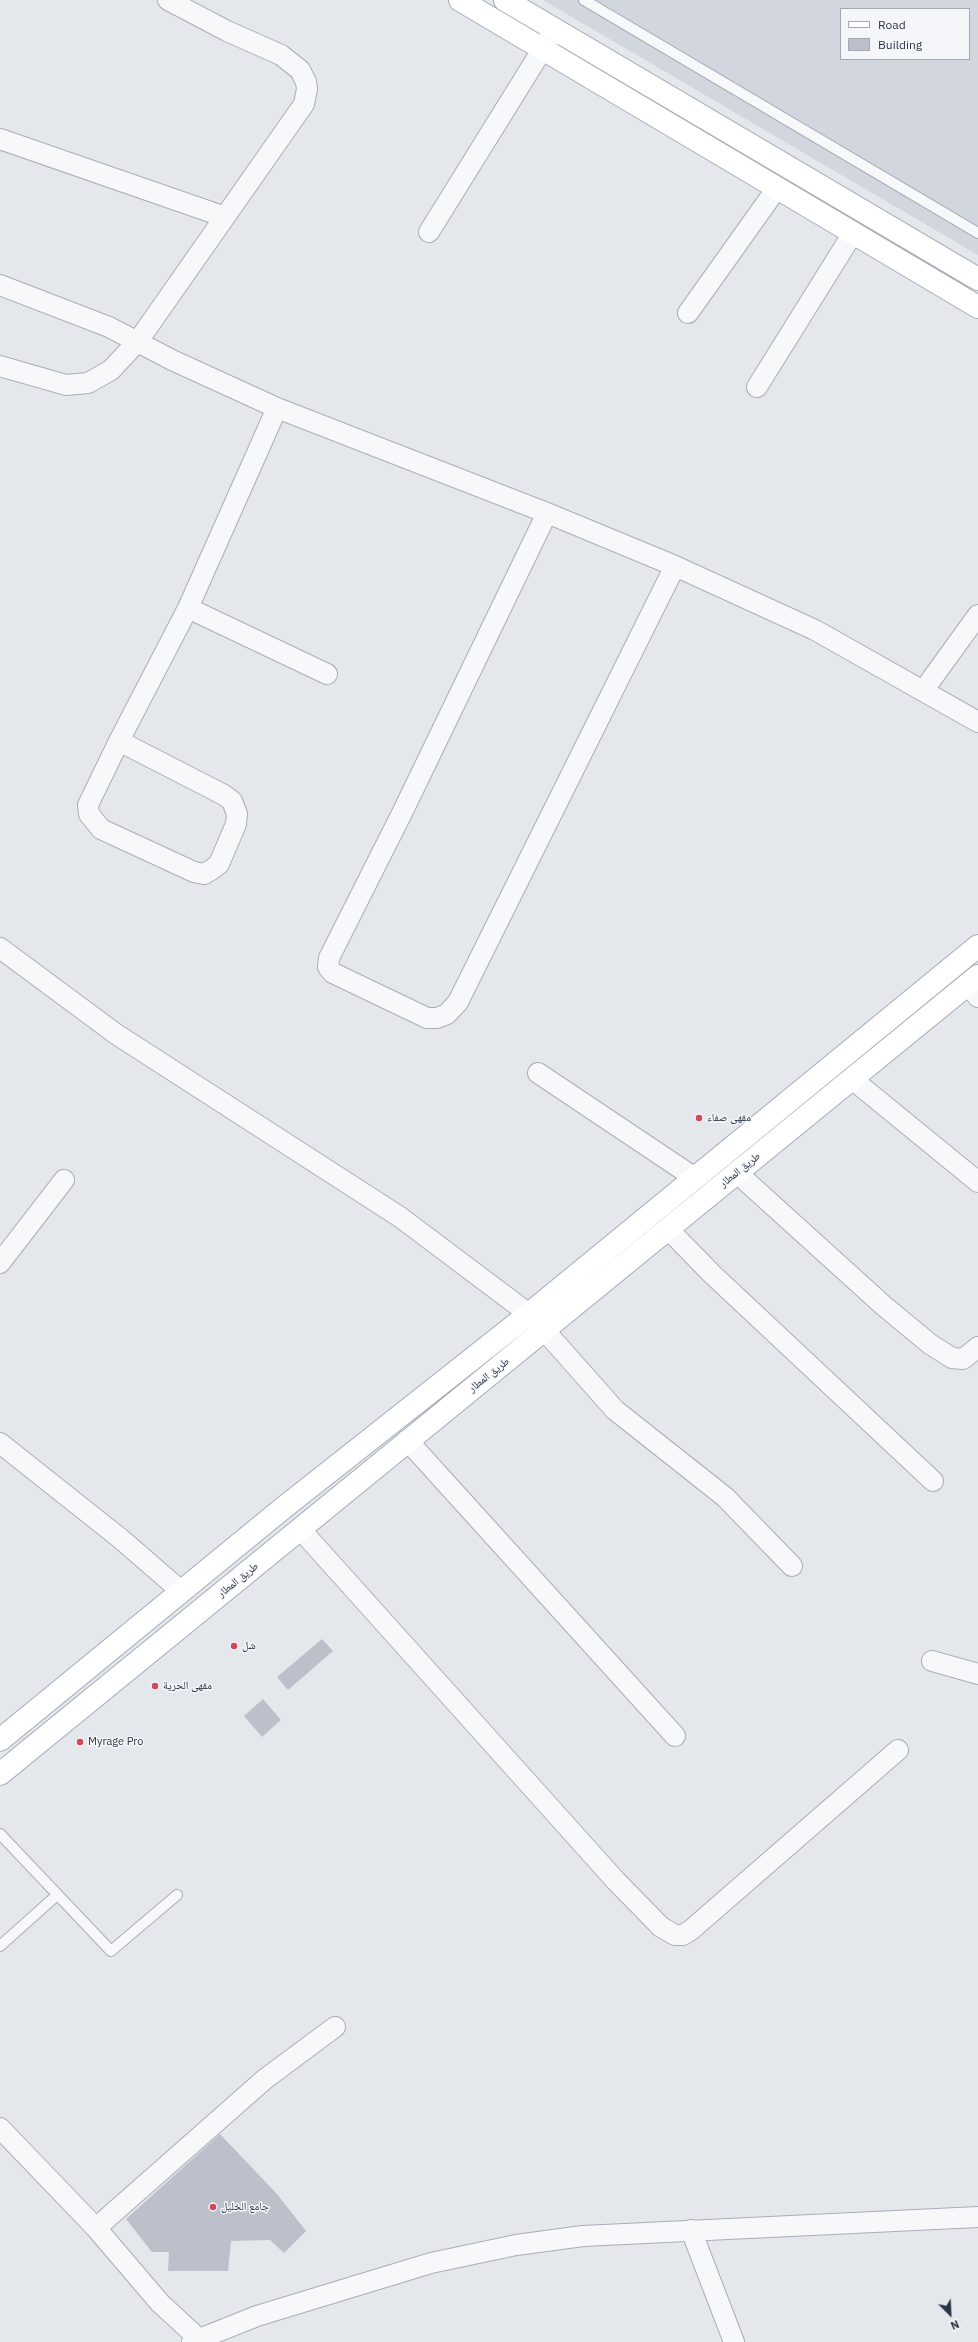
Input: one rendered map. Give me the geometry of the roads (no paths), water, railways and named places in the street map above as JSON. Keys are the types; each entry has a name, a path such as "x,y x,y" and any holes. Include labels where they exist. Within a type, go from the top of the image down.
{"main road":[{"path":"460,0 978,306"},
{"path":"505,0 978,279"},
{"name":"طريق المطار","path":"0,1740 181,1591 529,1314 978,946"},
{"name":"طريق المطار","path":"0,1774 301,1530 407,1440 545,1331 736,1172 852,1079 974,986"}],"street":[{"path":"0,366 66,385 88,383 111,370 138,341 304,104 308,89 306,82 300,70 281,54 227,31 168,0"},
{"path":"429,232 555,29"},
{"path":"0,139 225,217"},
{"path":"688,313 777,188"},
{"path":"757,387 853,233"},
{"path":"0,285 109,327 172,360 277,408 547,513 675,566 815,630 978,722"},
{"path":"119,741 224,795 232,801 237,814 236,824 219,864 204,874 194,872 101,829 93,821 89,814 90,798 119,741 188,608 277,408"},
{"path":"547,513 403,811 329,958 328,967 333,973 427,1018 437,1018 447,1014 458,1002 675,566"},
{"path":"188,608 327,674"},
{"path":"923,691 978,615"},
{"path":"0,948 116,1034 400,1217 529,1314"},
{"path":"538,1073 695,1178"},
{"path":"852,1079 978,1182"},
{"path":"736,1172 884,1306 930,1344 952,1358 963,1359 978,1347"},
{"path":"0,1263 64,1180"},
{"path":"668,1229 712,1274 933,1481"},
{"path":"545,1331 615,1410 725,1497 792,1566"},
{"path":"407,1440 675,1736"},
{"path":"0,1443 121,1539 181,1591"},
{"path":"301,1530 616,1881 661,1927 675,1936 683,1935 712,1913 898,1750"},
{"path":"932,1661 978,1674"},
{"path":"96,2228 265,2079 335,2026"},
{"path":"0,2128 96,2228 160,2303 196,2340 257,2316 431,2263 516,2245 584,2236 978,2217"},
{"path":"691,2230 734,2342"}],"lane":[{"path":"584,0 978,233"},
{"path":"0,1834 111,1951 177,1895"},
{"path":"0,1946 58,1895"}],"place":[{"name":"مقهى صفاء","path":"699,1118"},
{"name":"شل","path":"234,1646"},
{"name":"مقهى الحرية","path":"155,1686"},
{"name":"Myrage Pro","path":"80,1742"},
{"name":"جامع الخليل","path":"213,2207"}]}
